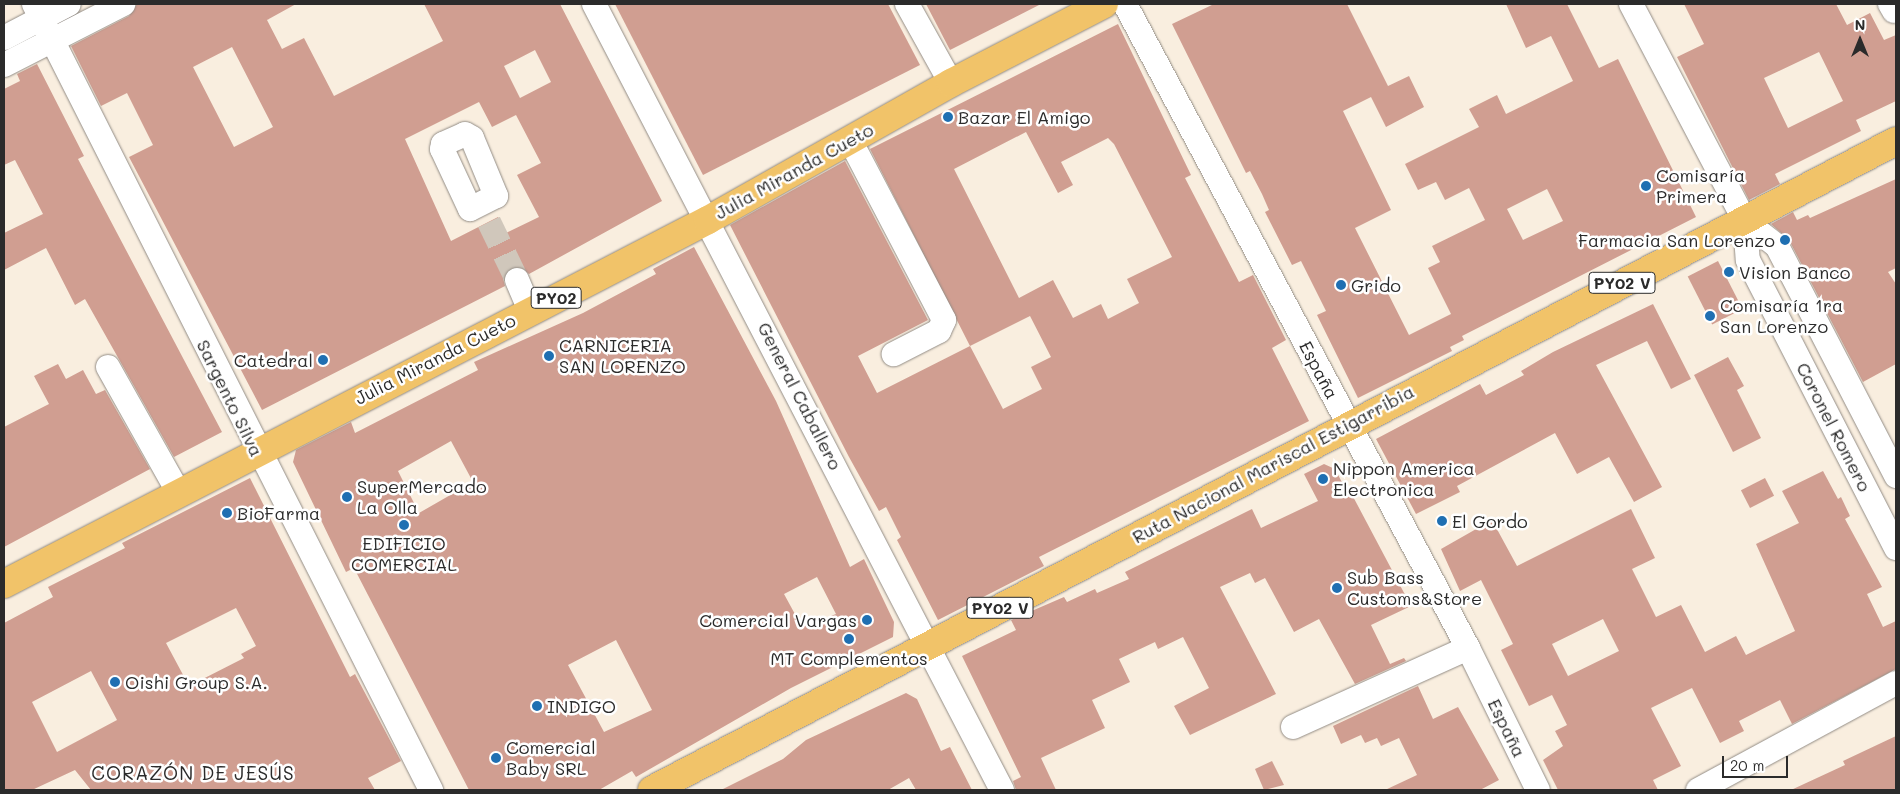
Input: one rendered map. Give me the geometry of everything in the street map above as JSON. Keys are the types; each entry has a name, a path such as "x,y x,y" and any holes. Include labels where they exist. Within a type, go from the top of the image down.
{"highway":[{"name":"Julia Miranda Cueto","path":"4,584 177,490 708,220 951,83 1104,4"},
{"name":"Ruta Nacional Mariscal Estigarribia","path":"652,790 1347,424 1745,221 1896,141"}],"street":[{"path":"4,38 38,11 69,4"},
{"path":"4,65 123,4"},
{"name":"General Caballero","path":"594,4 929,645 1002,790"},
{"path":"907,4 951,83"},
{"name":"España","path":"1125,4 1468,648 1538,790"},
{"name":"Coronel Romero","path":"1631,4 1745,221 1748,260 1896,548"},
{"name":"Sargento Silva","path":"38,11 256,451 431,790"},
{"path":"850,140 944,320 939,331 894,354"},
{"name":"Coronel Romero","path":"1745,221 1777,246 1896,476"},
{"path":"516,280 530,311"},
{"path":"108,367 177,490"},
{"path":"1293,727 1468,648"},
{"path":"1698,790 1896,683"}],"building":[{"path":"137,4 296,4 267,20 282,49 304,38 334,96 443,41 424,4 560,4 662,201 529,274 519,266 511,268 503,278 505,286 262,410 129,157 153,145 127,93 101,106 71,46 129,16","holes":["232,47 273,127 234,147 193,67","535,50 551,82 520,98 504,66","479,102 492,127 516,115 541,163 517,175 539,217 506,233 498,217 451,241 405,139"]},
{"path":"615,4 888,4 920,65 703,175"},
{"path":"926,4 1041,4 950,50"},
{"path":"1214,4 1347,4 1388,86 1409,76 1424,107 1386,127 1371,97 1343,111 1391,210 1355,228 1409,335 1451,314 1428,268 1440,262 1432,246 1485,220 1469,188 1445,200 1436,182 1418,190 1405,164 1479,127 1469,109 1497,95 1506,114 1573,81 1551,36 1526,48 1506,4 1567,4 1599,68 1618,59 1696,217 1462,336 1464,340 1450,347 1452,351 1358,398 1317,315 1326,311 1301,261 1292,265 1265,212 1269,210 1262,194 1250,171 1246,173 1172,24","holes":["1547,189 1563,221 1523,240 1507,209"]},
{"path":"1684,4 1836,4 1847,25 1870,13 1884,40 1896,35 1896,101 1856,120 1861,131 1775,174 1780,184 1749,200 1677,57 1704,44","holes":["1819,52 1843,101 1788,128 1764,78"]},
{"path":"1118,24 1191,175 1185,178 1239,282 1253,275 1286,340 1272,348 1309,421 1039,557 1044,566 938,620 897,540 901,537 886,507 879,511 849,457 730,225 845,161 928,320 858,356 877,393 970,346 870,149","holes":["1026,132 1058,193 1073,185 1061,162 1108,138 1114,144 1172,257 1127,279 1139,303 1108,319 1101,304 1073,318 1053,280 1019,298 954,169","1030,316 1051,357 1031,367 1042,389 1003,409 970,346"]},
{"path":"37,64 84,156 78,159 222,432 174,457 85,299 75,305 46,248 4,270 4,233 43,214 15,160 4,165 4,89 20,81 17,74"},
{"path":"1896,179 1896,268 1888,272 1896,284 1896,364 1863,382 1789,240 1771,224 1793,212 1797,220 1808,215 1810,218"},
{"path":"694,247 776,401 850,567 864,559 894,622 893,637 791,688 636,777 632,771 599,790 469,790 354,568 346,572 293,462 296,450 351,422 355,433 478,370 474,362 583,313 656,274 653,269","holes":["451,441 473,482 419,513 398,471","817,577 836,614 802,627 784,594","616,640 652,710 604,732 568,665"]},
{"path":"1718,261 1743,309 1712,325 1688,276"},
{"path":"1653,304 1691,379 1671,389 1647,341 1596,365 1662,487 1634,502 1609,457 1577,474 1555,433 1457,486 1460,492 1416,514 1376,439 1480,384 1486,395 1524,375 1521,371 1553,352"},
{"path":"1728,357 1744,386 1737,390 1761,438 1733,452 1694,375"},
{"path":"58,364 66,379 83,370 96,394 105,390 150,469 4,547 4,427 49,404 34,376"},
{"path":"1324,464 1335,469 1346,490 1349,489 1411,606 1371,625 1390,664 1404,658 1406,661 1355,684 1319,619 1294,632 1265,578 1255,583 1250,573 1220,587 1276,694 1190,735 1174,706 1209,688 1183,637 1158,649 1155,642 1119,659 1130,682 1092,700 1105,728 1041,758 1056,790 1016,790 1013,781 1021,777 962,656 1016,630 1011,620 1064,597 1067,602 1095,589 1097,593 1129,579 1125,572 1252,509 1261,528 1318,501 1304,474"},
{"path":"1823,471 1838,499 1841,497 1850,516 1845,519 1882,587 1867,594 1883,627 1896,621 1896,669 1792,724 1780,700 1739,721 1744,731 1720,743 1692,688 1651,708 1681,766 1653,780 1658,790 1558,790 1543,760 1563,746 1555,731 1567,725 1552,695 1529,706 1501,650 1513,644 1481,580 1460,591 1441,549 1492,520 1517,566 1631,509 1655,558 1632,569 1656,617 1681,605 1705,652 1736,636 1746,655 1795,631 1756,544 1799,523 1782,491","holes":["1603,619 1619,651 1568,676 1552,644"]},
{"path":"250,478 350,677 355,674 401,761 368,778 375,790 91,790 75,770 32,790 4,790 4,623 53,597 48,587 125,548 122,543","holes":["236,608 256,646 241,654 244,658 189,686 166,643","91,671 117,720 57,752 32,702"]},
{"path":"1765,478 1774,496 1750,508 1741,490"},
{"path":"1418,686 1433,719 1458,707 1499,780 1480,790 1385,790 1417,775 1399,738 1381,746 1377,738 1365,743 1361,735 1341,744 1333,726"},
{"path":"906,693 917,699 941,751 950,747 972,790 916,790 909,778 888,790 721,790 783,759 806,740"},
{"path":"1896,736 1896,790 1791,790 1845,765 1843,761"},
{"path":"1272,761 1284,785 1264,790 1255,769"}],"tunnel":[{"path":"489,222 517,280"}],"place":[{"name":"Bazar El Amigo","path":"948,117"},
{"name":"Comisaría Primera","path":"1646,186"},
{"name":"Farmacia San Lorenzo","path":"1785,240"},
{"name":"Vision Banco","path":"1729,272"},
{"name":"Grido","path":"1341,285"},
{"name":"Comisaría 1ra San Lorenzo","path":"1710,316"},
{"name":"CARNICERIA SAN LORENZO","path":"549,356"},
{"name":"Catedral","path":"323,360"},
{"name":"Nippon America Electronica","path":"1323,479"},
{"name":"SuperMercado La Olla","path":"347,497"},
{"name":"BioFarma","path":"227,513"},
{"name":"El Gordo","path":"1442,521"},
{"name":"EDIFICIO COMERCIAL","path":"404,525"},
{"name":"Sub Bass Customs&Store","path":"1337,588"},
{"name":"Comercial Vargas","path":"867,620"},
{"name":"MT Complementos","path":"849,639"},
{"name":"Oishi Group S.A.","path":"115,682"},
{"name":"INDIGO","path":"537,706"},
{"name":"Comercial Baby SRL","path":"496,758"}],"district":[{"name":"CORAZÓN DE JESÚS","path":"193,773"}]}
